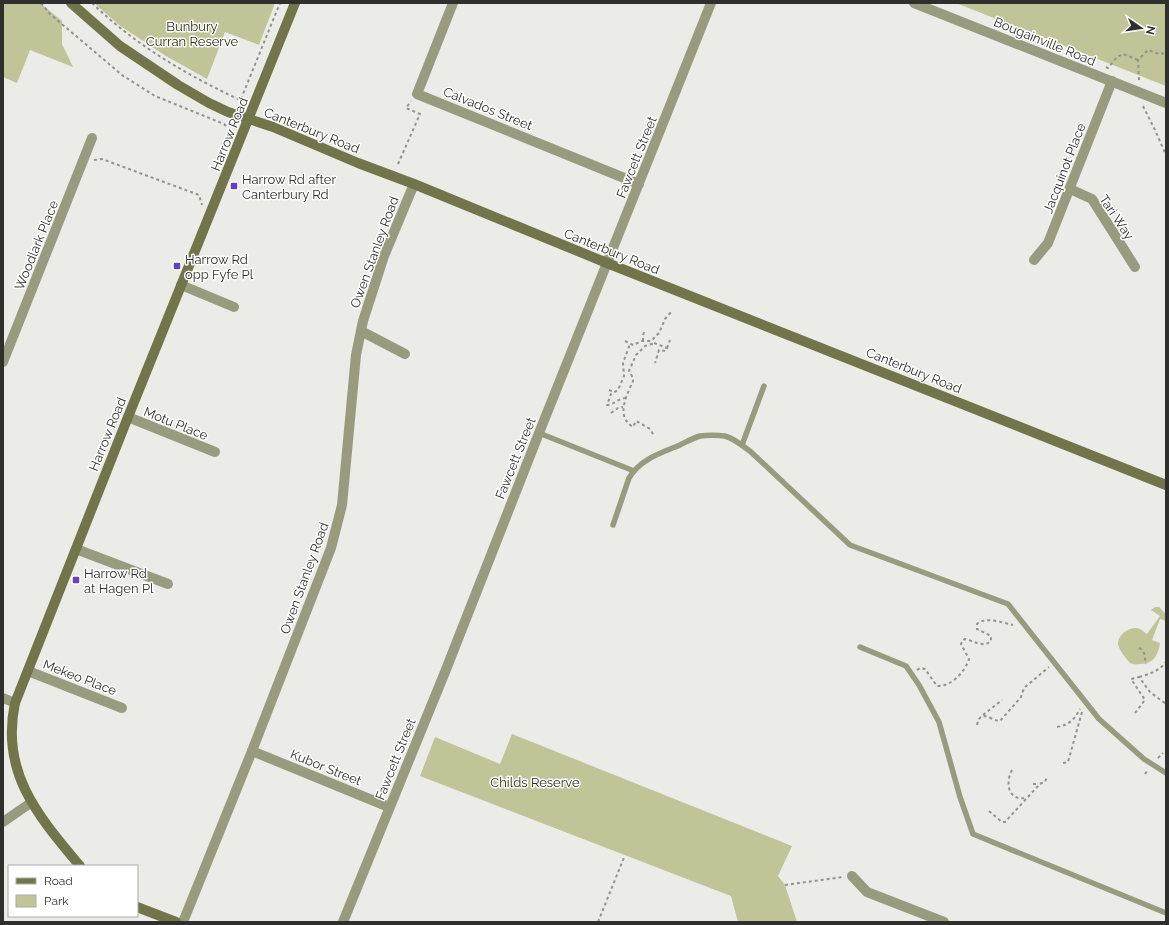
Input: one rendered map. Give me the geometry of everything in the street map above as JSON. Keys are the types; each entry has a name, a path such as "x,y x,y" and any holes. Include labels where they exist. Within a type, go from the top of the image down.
{"main road":[{"name":"Canterbury Road","path":"71,3 120,46 178,85 208,103 228,112 273,127 358,163 414,184 607,263 1166,485"},
{"name":"Harrow Road","path":"79,865 29,804 18,783 10,756 9,728 15,703 128,417 295,3"},
{"path":"138,907 176,922"}],"street":[{"path":"417,94 453,3"},
{"name":"Fawcett Street","path":"343,922 445,672 711,3"},
{"name":"Bougainville Road","path":"914,3 1166,103"},
{"name":"Jacquinot Place","path":"1034,260 1048,243 1112,81"},
{"name":"Calvados Street","path":"417,94 639,184"},
{"name":"Woodlark Place","path":"3,362 92,138"},
{"name":"Owen Stanley Road","path":"182,922 252,751 331,548 342,505 356,355 363,321 384,256 414,184"},
{"name":"Tari Way","path":"1070,190 1092,199 1135,267"},
{"path":"181,285 234,307"},
{"path":"361,331 406,354"},
{"name":"Motu Place","path":"128,417 215,452"},
{"path":"76,548 168,584"},
{"name":"Mekeo Place","path":"28,671 122,708"},
{"path":"3,698 15,703"},
{"name":"Kubor Street","path":"252,751 389,807"},
{"path":"3,822 29,804"},
{"path":"852,876 867,892 944,922"}],"lane":[{"path":"742,445 764,386"},
{"path":"539,433 634,471"},
{"path":"612,525 625,488 634,471 651,458 700,436 724,436 738,441 850,545 1008,604 1099,719 1144,758 1166,773"},
{"path":"860,647 906,666 920,685 939,722 960,797 973,834 1166,914"}],"path":[{"path":"41,3 50,14 122,75 155,96 224,124 227,127"},
{"path":"92,3 121,28 154,53 182,71 239,99 280,3"},
{"path":"1139,80 1138,60 1148,50 1159,54 1166,53"},
{"path":"1103,66 1108,68 1117,57 1123,54 1138,60"},
{"path":"398,164 420,114 406,108 417,94"},
{"path":"1143,106 1156,130 1166,155"},
{"path":"83,161 102,159 198,195 201,204 212,209"},
{"path":"651,341 659,333 665,319 672,310"},
{"path":"644,341 643,335 645,330"},
{"path":"655,363 659,350 666,351 670,340"},
{"path":"625,341 636,345 644,341 651,341 667,348"},
{"path":"653,434 650,429 636,421 633,427 627,421 623,407 633,381 630,370 636,356 646,346 655,343"},
{"path":"626,398 620,399 612,405 607,405 611,394 618,390 624,376 624,355 630,344"},
{"path":"624,368 630,370"},
{"path":"609,390 615,392"},
{"path":"612,413 618,408 623,407"},
{"path":"911,673 920,668 925,669 937,686 943,686 961,674 968,662 968,655 961,644 963,640 966,639 981,644 989,644 991,641 991,636 977,629 977,624 980,621 992,621 1026,627"},
{"path":"1139,648 1144,654 1146,664"},
{"path":"982,716 1000,721 1022,697 1024,688 1054,662"},
{"path":"1135,713 1145,700 1131,679 1155,672 1166,662"},
{"path":"1139,677 1150,692 1166,704"},
{"path":"977,725 979,718 1002,700"},
{"path":"1057,728 1072,721 1085,702"},
{"path":"1063,763 1068,762 1085,702"},
{"path":"1012,770 1009,785 1012,794 1017,799 1027,798"},
{"path":"1033,784 1045,782 1047,777"},
{"path":"989,811 1000,821 1005,822 1038,786 1038,784"},
{"path":"598,922 624,855"},
{"path":"785,885 852,876"}],"green space":[{"path":"3,3 40,3 62,21 62,44 73,67 30,50 17,83 3,77"},
{"name":"Bunbury Curran Reserve","path":"94,3 275,3 259,45 225,32 207,79 166,56 119,25"},
{"path":"956,3 1166,3 1166,86"},
{"path":"1155,607 1159,607 1166,614 1166,621 1160,619 1152,640 1160,643 1158,652 1152,661 1148,663 1131,664 1119,647 1118,644 1120,637 1132,628 1139,629 1147,634 1160,616 1151,610"},
{"name":"Childs Reserve","path":"512,734 792,846 778,876 785,885 797,922 738,922 731,896 420,776 435,737 500,764"}],"place":[{"name":"Harrow Rd after Canterbury Rd","path":"234,186"},
{"name":"Harrow Rd opp Fyfe Pl","path":"177,266"},
{"name":"Harrow Rd at Hagen Pl","path":"76,580"}]}
